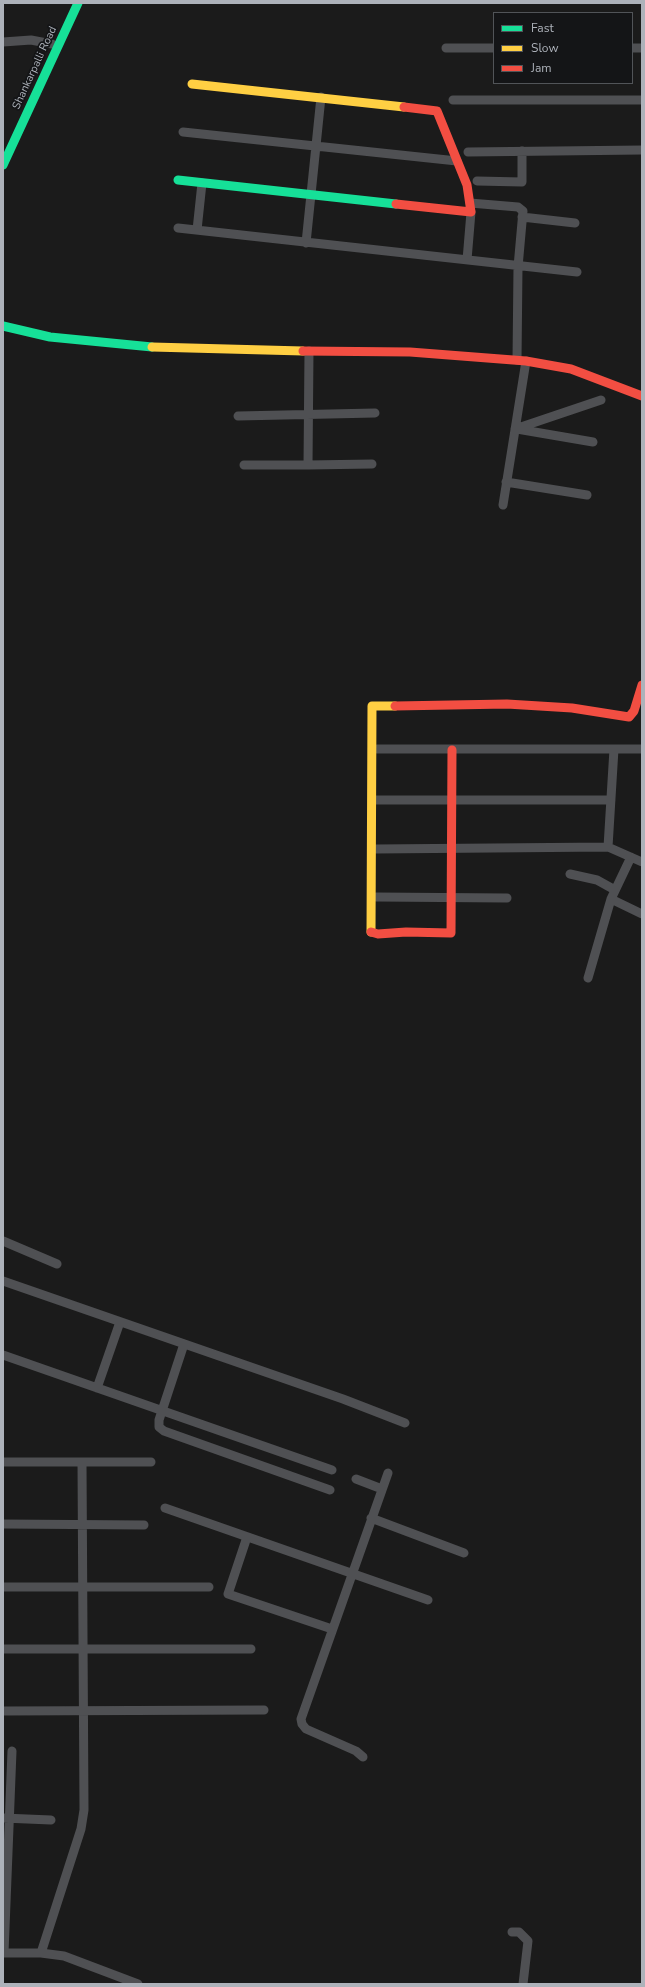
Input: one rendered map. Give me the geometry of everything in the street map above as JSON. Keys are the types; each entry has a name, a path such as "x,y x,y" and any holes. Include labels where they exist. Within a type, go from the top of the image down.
{"street":[{"name":"Shankarpalli Road","path":"3,165 61,33 71,3"},
{"name":"Shankarpalli Road","path":"3,151 52,44 61,33 78,3"},
{"path":"3,42 31,40 52,44"},
{"path":"446,48 493,48"},
{"path":"192,84 321,97 437,111 467,185 471,208 466,260"},
{"path":"306,243 321,97"},
{"path":"453,100 642,100"},
{"path":"183,132 457,161"},
{"path":"468,152 642,150"},
{"path":"477,182 522,186 522,151"},
{"path":"178,180 311,194 471,208 518,207 522,209 518,267 521,361 515,429 503,505"},
{"path":"197,230 202,183"},
{"path":"522,217 575,223"},
{"path":"178,228 518,267 577,272"},
{"path":"3,326 50,337 118,345 174,349 410,352 521,361 571,369 642,396"},
{"path":"308,465 309,351"},
{"path":"515,429 601,400"},
{"path":"238,416 375,413"},
{"path":"515,429 593,442"},
{"path":"244,465 372,464"},
{"path":"506,482 587,494"},
{"path":"452,750 451,933 406,932 378,934 370,932 372,706 472,706 507,704 572,708 629,717 634,711 642,685"},
{"path":"377,749 642,749"},
{"path":"608,847 614,749"},
{"path":"376,800 611,800"},
{"path":"376,849 608,847 642,862"},
{"path":"588,978 611,899 631,857"},
{"path":"570,874 597,880 615,890"},
{"path":"376,897 507,898"},
{"path":"611,899 642,914"},
{"path":"3,1241 57,1264"},
{"path":"3,1282 343,1399 405,1423"},
{"path":"97,1388 120,1322"},
{"path":"184,1344 158,1424 164,1431 330,1490"},
{"path":"3,1355 332,1470"},
{"path":"3,1462 151,1462"},
{"path":"41,1953 81,1829 84,1810 82,1462"},
{"path":"363,1757 356,1751 306,1729 302,1724 301,1719 351,1574 388,1473"},
{"path":"356,1479 382,1489"},
{"path":"165,1508 428,1600"},
{"path":"371,1518 464,1553"},
{"path":"3,1524 144,1525"},
{"path":"247,1537 228,1594 332,1629"},
{"path":"3,1586 209,1587"},
{"path":"3,1649 252,1649"},
{"path":"3,1711 264,1710"},
{"path":"12,1752 6,1818 4,1953 41,1953 64,1956 138,1984"},
{"path":"6,1818 51,1820"},
{"path":"512,1932 519,1932 528,1941 523,1984"}],"traffic: fast":[{"path":"3,165 78,3"},
{"path":"178,180 396,204"},
{"path":"3,326 50,337 152,347"}],"traffic: slow":[{"path":"192,84 404,107"},
{"path":"152,347 303,351"},
{"path":"371,932 372,706 395,706"}],"traffic: jam":[{"path":"396,204 471,212 467,185 437,111 404,107"},
{"path":"303,351 410,352 526,361 571,369 642,396"},
{"path":"395,706 507,704 572,708 629,717 634,711 642,685"},
{"path":"371,932 378,934 406,932 451,933 452,750"}]}
